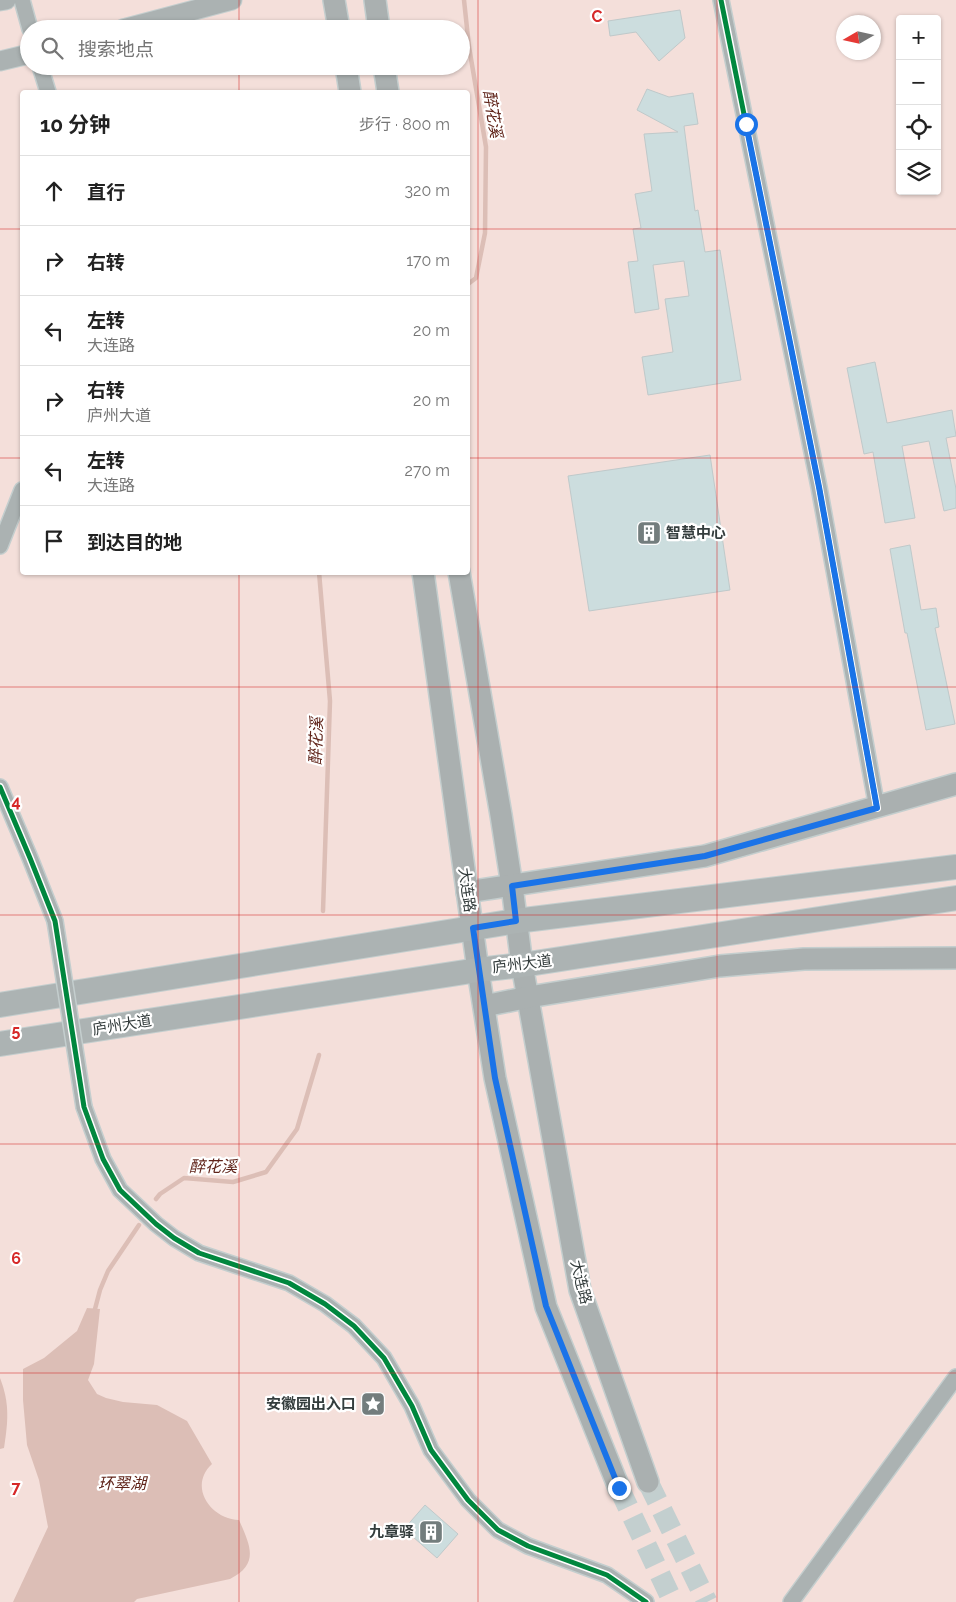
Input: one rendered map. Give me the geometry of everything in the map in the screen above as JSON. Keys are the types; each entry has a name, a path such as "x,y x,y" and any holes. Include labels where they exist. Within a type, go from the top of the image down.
{"main road":[{"path":"334,0 337,20"},
{"path":"375,0 378,20"},
{"path":"347,75 350,90"},
{"path":"385,75 388,90"},
{"name":"大连路","path":"423,575 478,970 495,1078 546,1306 619,1488"},
{"name":"大连路","path":"460,575 512,886 522,965 580,1290 648,1482"},
{"path":"467,892 705,856 956,784"},
{"path":"0,1005 516,921 956,867"},
{"name":"庐州大道","path":"0,1044 956,898"},
{"path":"484,1006 720,966 804,959 956,958"}],"street":[{"path":"0,1 6,0"},
{"path":"22,0 28,20"},
{"path":"157,20 232,0"},
{"path":"721,0 819,487 877,808"},
{"path":"0,61 20,56"},
{"path":"43,75 47,90"},
{"path":"0,546 20,495"},
{"path":"0,787 54,921 84,1107 103,1160 120,1190 174,1238 200,1253 289,1283 325,1304 354,1326 384,1358 412,1406 431,1450 468,1500 498,1530 528,1546 607,1574 646,1602"},
{"path":"791,1602 956,1376"}],"shaded area":[{"path":"0,0 956,0 956,1602 0,1602"}],"water":[{"name":"环翠湖","path":"87,1308 100,1309 94,1364 88,1380 97,1394 123,1402 157,1405 187,1421 212,1464 205,1473 202,1482 202,1491 206,1500 211,1508 219,1514 239,1520 249,1546 249,1560 246,1567 230,1579 137,1599 134,1602 13,1602 48,1527 39,1480 27,1445 23,1400 23,1369 44,1358 77,1331"},
{"path":"0,1378 7,1413 4,1448 0,1449"}],"building":[{"path":"680,10 685,38 659,61 636,32 610,36 608,21"},
{"path":"647,89 669,97 693,93 698,124 684,126 695,211 698,210 705,252 720,250 741,380 648,395 642,357 673,352 665,299 689,296 684,261 653,265 659,309 635,313 628,262 638,261 633,229 641,228 635,194 652,191 644,134 678,132 637,110"},
{"path":"875,362 887,423 952,410 956,436 946,438 956,489 956,508 944,511 929,441 902,446 915,518 885,523 873,452 864,454 847,368"},
{"name":"智慧中心","path":"710,455 730,590 589,611 568,476"},
{"path":"910,545 921,610 936,608 939,627 935,628 955,724 926,730 907,633 905,633 890,549"},
{"name":"九章驿","path":"425,1505 458,1534 437,1558 404,1529"}],"waterway":[{"name":"醉花溪","path":"464,0 466,20"},
{"name":"醉花溪","path":"470,53 486,147 485,233 476,278 470,282"},
{"name":"醉花溪","path":"319,575 330,701 323,911"},
{"name":"醉花溪","path":"156,1199 160,1194 184,1178 233,1182 266,1172 297,1129 319,1055"},
{"path":"95,1309 108,1271 139,1225"}],"tunnel":[{"path":"648,1482 707,1602"},
{"path":"619,1488 673,1602"}],"cycle path":[{"path":"721,0 819,487 877,808"},
{"path":"0,787 55,921 84,1107 103,1159 120,1190 156,1224 174,1238 199,1253 289,1283 325,1304 354,1326 384,1358 412,1406 431,1450 468,1500 498,1530 528,1546 607,1575 646,1602"}],"place":[{"name":"智慧中心","path":"649,533"},
{"name":"安徽园出入口","path":"373,1404"},
{"name":"九章驿","path":"431,1532"}],"route":[{"path":"619,1488 546,1306 495,1078 473,928 516,921 512,886 705,856 877,808 819,487 746,124"}]}
